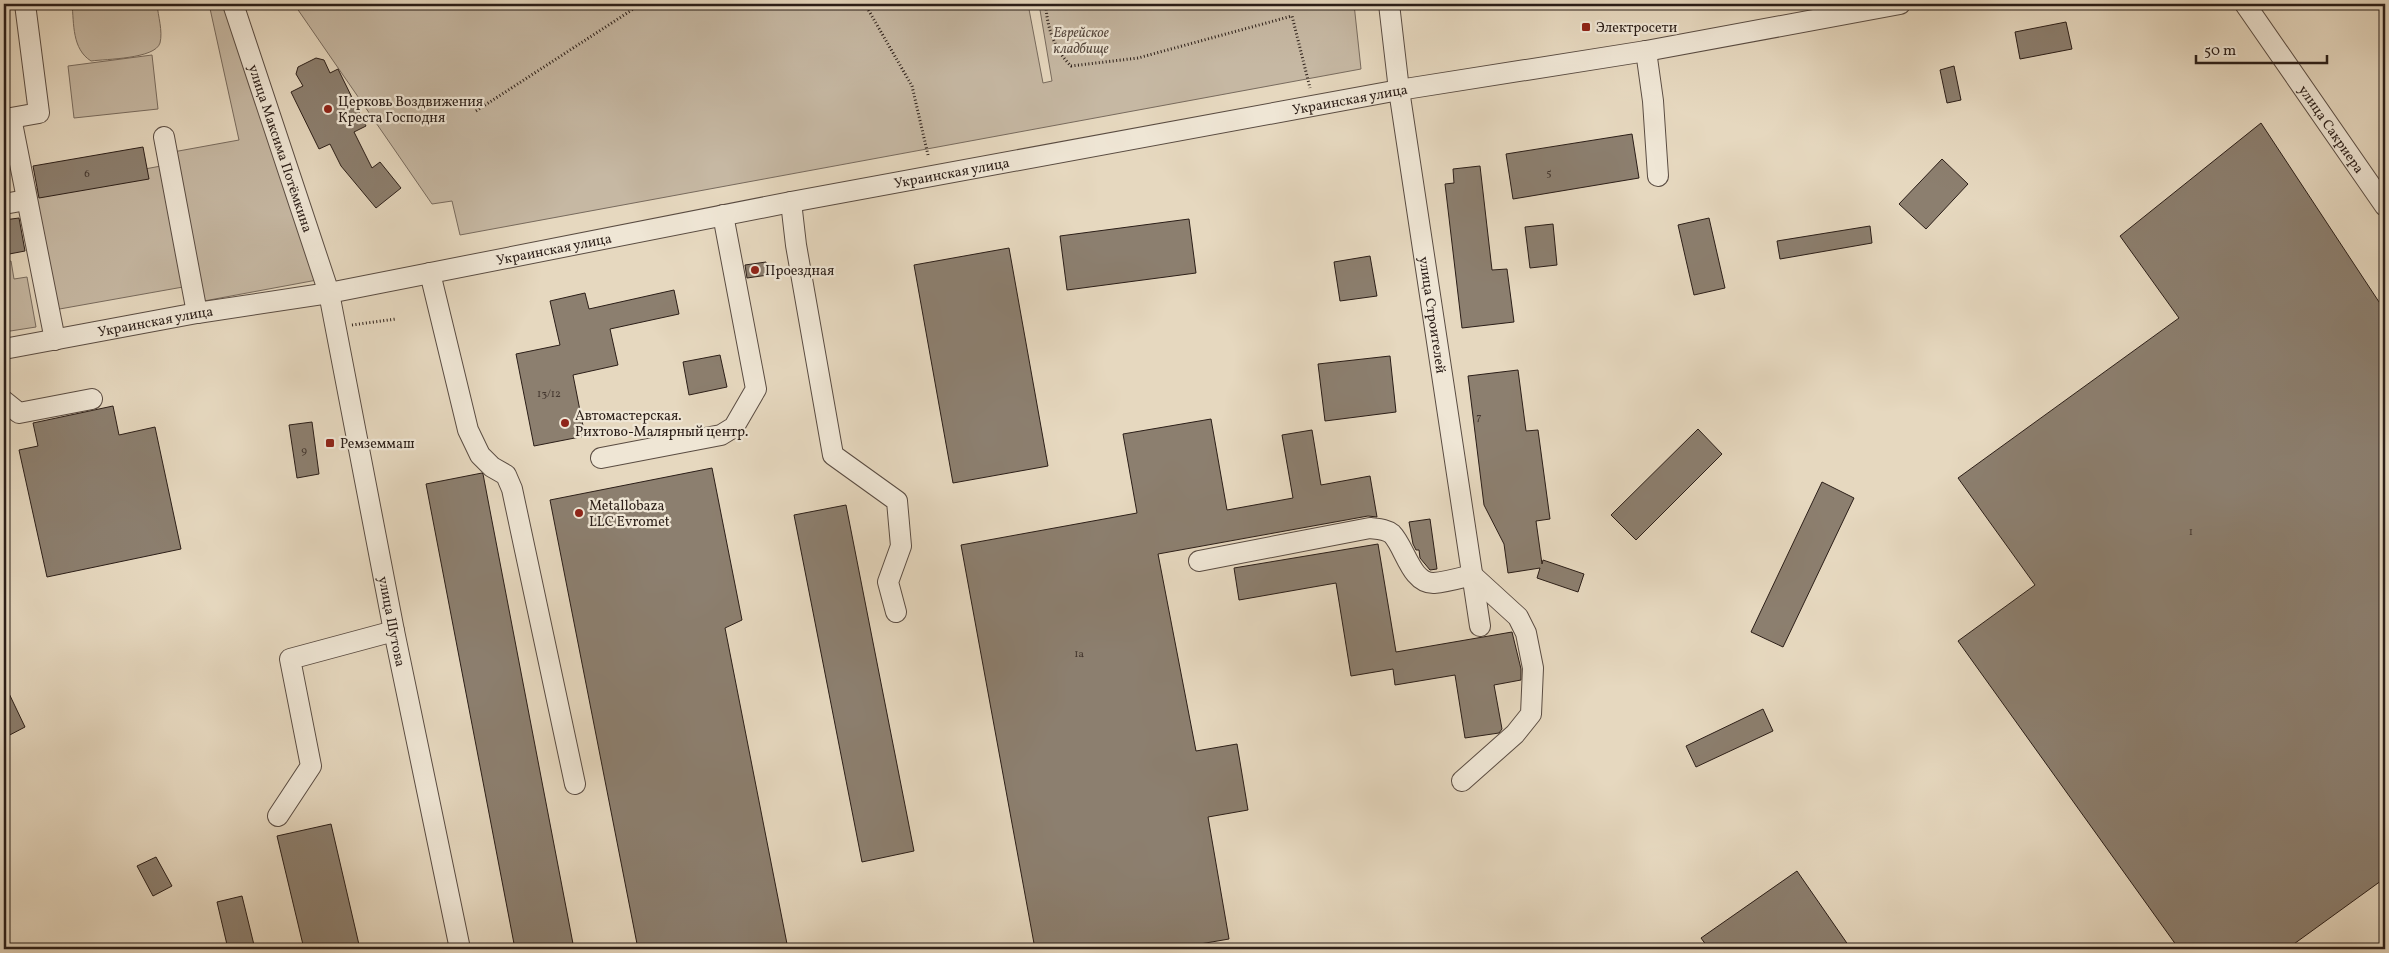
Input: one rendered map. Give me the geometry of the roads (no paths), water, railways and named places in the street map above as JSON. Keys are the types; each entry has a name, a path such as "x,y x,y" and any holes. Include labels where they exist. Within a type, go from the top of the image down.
{"street":[{"path":"25,4 39,113 11,118 55,340"},
{"name":"улица Максима Потёмкина","path":"233,4 329,293"},
{"name":"улица Строителей","path":"1389,4 1399,90 1480,626"},
{"name":"Украинская улица","path":"4,349 197,313 329,293 791,202 1399,90 1646,51 1900,4"},
{"name":"улица Сакриера","path":"2245,4 2385,206"},
{"path":"1646,51 1653,101 1658,176"},
{"path":"164,137 197,313"},
{"path":"4,204 26,200"},
{"path":"791,202 796,244 833,455 897,501 901,546 888,582 896,612"},
{"path":"601,458 721,435 734,427 756,389 723,215"},
{"path":"430,273 468,430 480,455 492,467 506,475 512,489 575,784"},
{"name":"улица Шутова","path":"329,293 394,631 460,949"},
{"path":"4,402 18,413 92,399"},
{"path":"1199,561 1370,528 1381,529 1392,534 1412,568 1421,578 1432,583 1472,575 1518,616 1526,633 1533,668 1531,714 1515,734 1462,781"},
{"path":"278,816 311,766 290,659 394,631"}],"place":[{"name":"Электросети","path":"1586,27"},
{"name":"Церковь Воздвижения Креста Господня","path":"328,109"},
{"name":"Проездная","path":"755,270"},
{"name":"Автомастерская. Рихтово-Малярный центр.","path":"565,423"},
{"name":"Ремземмаш","path":"330,443"},
{"name":"Metallobaza LLC Evromet","path":"579,513"}],"park label":[{"name":"Еврейское кладбище","path":"1081,40"}]}
